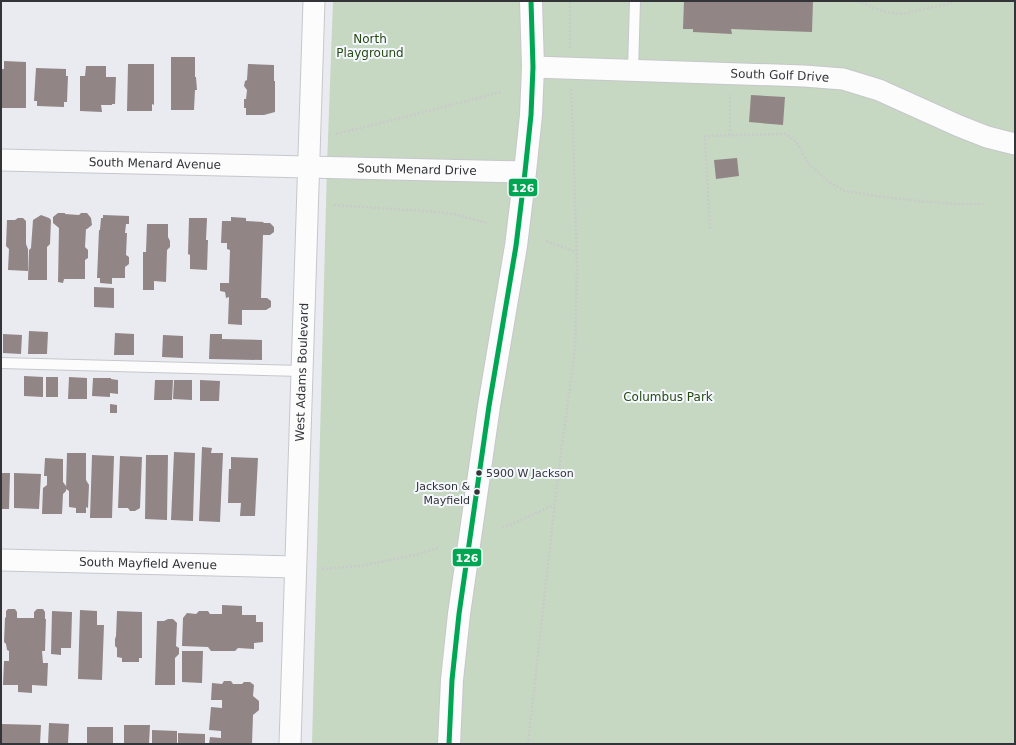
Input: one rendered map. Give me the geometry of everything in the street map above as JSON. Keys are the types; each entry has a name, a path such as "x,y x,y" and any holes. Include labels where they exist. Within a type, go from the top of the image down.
{"street":[{"name":"West Adams Boulevard","path":"290,744 314,1"},
{"path":"449,744 452,680 459,614 488,406 516,246 525,172 531,115 533,67 531,1"},
{"name":"South Golf Drive","path":"533,67 730,73 843,79 879,90 987,137 1015,144"},
{"name":"South Menard Avenue","path":"1,160 308,167"},
{"name":"South Menard Drive","path":"308,167 525,172"},
{"name":"South Mayfield Avenue","path":"1,560 295,567"}],"lane":[{"path":"632,70 635,1"},
{"path":"1,363 302,371"}],"path":[{"path":"570,1 570,50"},
{"path":"858,1 885,12 903,14 954,1"},
{"path":"730,73 730,135"},
{"path":"528,744 574,350 577,268 571,87"},
{"path":"336,134 501,92"},
{"path":"710,229 705,136 786,134 797,143 809,164 829,182 845,191 928,202 986,204"},
{"path":"334,204 454,214 486,223"},
{"path":"546,241 576,252"},
{"path":"502,528 555,505"},
{"path":"322,569 360,566 415,555 438,548"}],"green space":[{"name":"Columbus Park","path":"333,1 1015,1 1015,744 312,744 327,166"}],"building":[{"path":"684,1 813,1 812,32 731,29 732,34 693,32 693,29 683,29"},
{"path":"171,57 195,57 195,77 197,90 195,90 194,110 171,110"},
{"path":"4,61 26,62 26,108 1,108 1,69 4,69"},
{"path":"128,64 154,64 154,105 152,104 152,111 127,111"},
{"path":"248,64 274,65 275,112 264,115 246,115 244,99 246,99 247,90 244,86 245,81 247,80"},
{"path":"86,66 106,66 106,77 116,77 115,104 101,105 102,112 80,111 80,76 85,76"},
{"path":"36,68 66,69 66,76 68,76 67,102 64,102 64,107 37,106 37,101 34,101"},
{"path":"751,95 785,97 783,125 749,122"},
{"path":"737,158 739,176 716,179 714,160"},
{"path":"58,213 79,215 81,213 87,213 91,218 92,225 86,229 85,247 88,250 88,258 85,260 85,279 64,279 63,283 58,282 59,228 53,223 53,217"},
{"path":"41,215 51,220 50,244 47,247 47,280 28,280 29,250 31,248 33,220"},
{"path":"103,215 129,216 129,224 126,224 125,233 127,233 126,255 129,257 129,264 125,267 125,278 112,278 112,284 100,283 100,278 97,278 99,230"},
{"path":"231,217 246,218 246,221 270,223 274,227 274,232 270,235 263,235 261,298 267,298 271,301 271,307 266,310 242,310 242,325 228,324 229,297 226,298 225,292 220,291 220,283 229,283 230,250 227,249 227,243 221,243 222,221 231,221"},
{"path":"18,218 23,218 26,221 28,271 8,270 9,249 6,246 7,220 15,220"},
{"path":"189,218 207,218 207,270 190,269 190,255 188,254"},
{"path":"147,224 168,224 168,237 170,241 170,247 167,250 166,282 154,281 154,290 143,290 143,252 146,252"},
{"path":"94,287 114,288 114,308 94,307"},
{"path":"29,331 48,332 47,354 28,354"},
{"path":"115,333 134,334 134,355 114,355"},
{"path":"3,334 22,335 21,354 3,353"},
{"path":"210,334 222,334 222,339 262,340 262,360 209,359"},
{"path":"163,335 183,336 183,358 162,357"},
{"path":"24,376 43,377 43,397 24,396"},
{"path":"46,377 58,377 58,397 46,397"},
{"path":"69,377 87,378 87,399 68,399"},
{"path":"93,378 111,378 118,380 118,394 110,393 110,397 92,396"},
{"path":"155,380 173,380 172,400 154,400"},
{"path":"174,380 192,380 192,400 173,399"},
{"path":"200,380 220,381 219,401 200,401"},
{"path":"110,404 117,405 117,413 110,413"},
{"path":"202,447 212,448 211,453 223,453 220,522 199,521"},
{"path":"174,452 195,453 193,521 171,520"},
{"path":"67,453 86,453 86,480 89,485 88,508 86,507 86,513 76,513 76,508 69,507 69,491 66,489"},
{"path":"92,455 114,456 112,518 90,518"},
{"path":"146,455 168,455 167,520 145,519"},
{"path":"120,456 142,457 140,508 135,511 130,511 128,508 118,508"},
{"path":"231,457 258,458 255,516 240,516 241,503 228,503 229,469 231,469"},
{"path":"45,458 63,459 63,482 66,486 66,491 63,494 62,514 42,514 43,488 47,485 47,476 44,476"},
{"path":"1,473 10,473 9,509 1,509"},
{"path":"14,473 41,474 39,509 14,508"},
{"path":"222,605 242,606 242,615 256,615 256,622 263,622 263,642 254,643 254,649 238,648 235,651 211,651 208,647 182,646 183,618 187,613 196,614 199,611 208,611 210,614 222,614"},
{"path":"8,609 15,609 17,612 17,618 34,618 34,612 37,609 43,609 45,612 45,651 42,651 43,663 48,663 47,686 32,685 32,693 18,692 18,685 3,685 4,661 9,661 9,651 7,650 4,642 5,617 6,618 6,611"},
{"path":"80,610 97,611 97,625 104,625 102,680 78,679"},
{"path":"52,611 72,612 71,648 61,648 61,655 51,654"},
{"path":"117,611 142,612 142,658 139,658 139,662 122,662 122,658 117,657 115,639"},
{"path":"173,619 177,623 176,646 179,648 179,654 175,658 175,685 155,685 157,621 164,621"},
{"path":"182,651 203,651 202,683 182,682"},
{"path":"224,681 231,681 233,684 250,682 254,685 253,696 259,701 259,710 253,715 252,744 209,744 210,737 221,738 221,731 209,730 211,707 222,708 222,700 211,700 212,683 222,684"},
{"path":"49,723 69,724 68,744 48,744"},
{"path":"1,724 41,725 40,744 1,743"},
{"path":"124,725 150,725 149,744 124,744"},
{"path":"87,727 113,727 113,744 87,744"},
{"path":"152,730 177,731 177,744 152,744"},
{"path":"178,733 205,734 205,744 178,744"}],"transit line":[{"name":"126","path":"449,744 452,680 459,614 489,406 516,246 525,172 531,115 533,67 531,1"}],"place":[{"name":"5900 W Jackson","path":"479,473"},
{"name":"Jackson & Mayfield","path":"477,492"}],"park label":[{"name":"North Playground","path":"370,46"}]}
